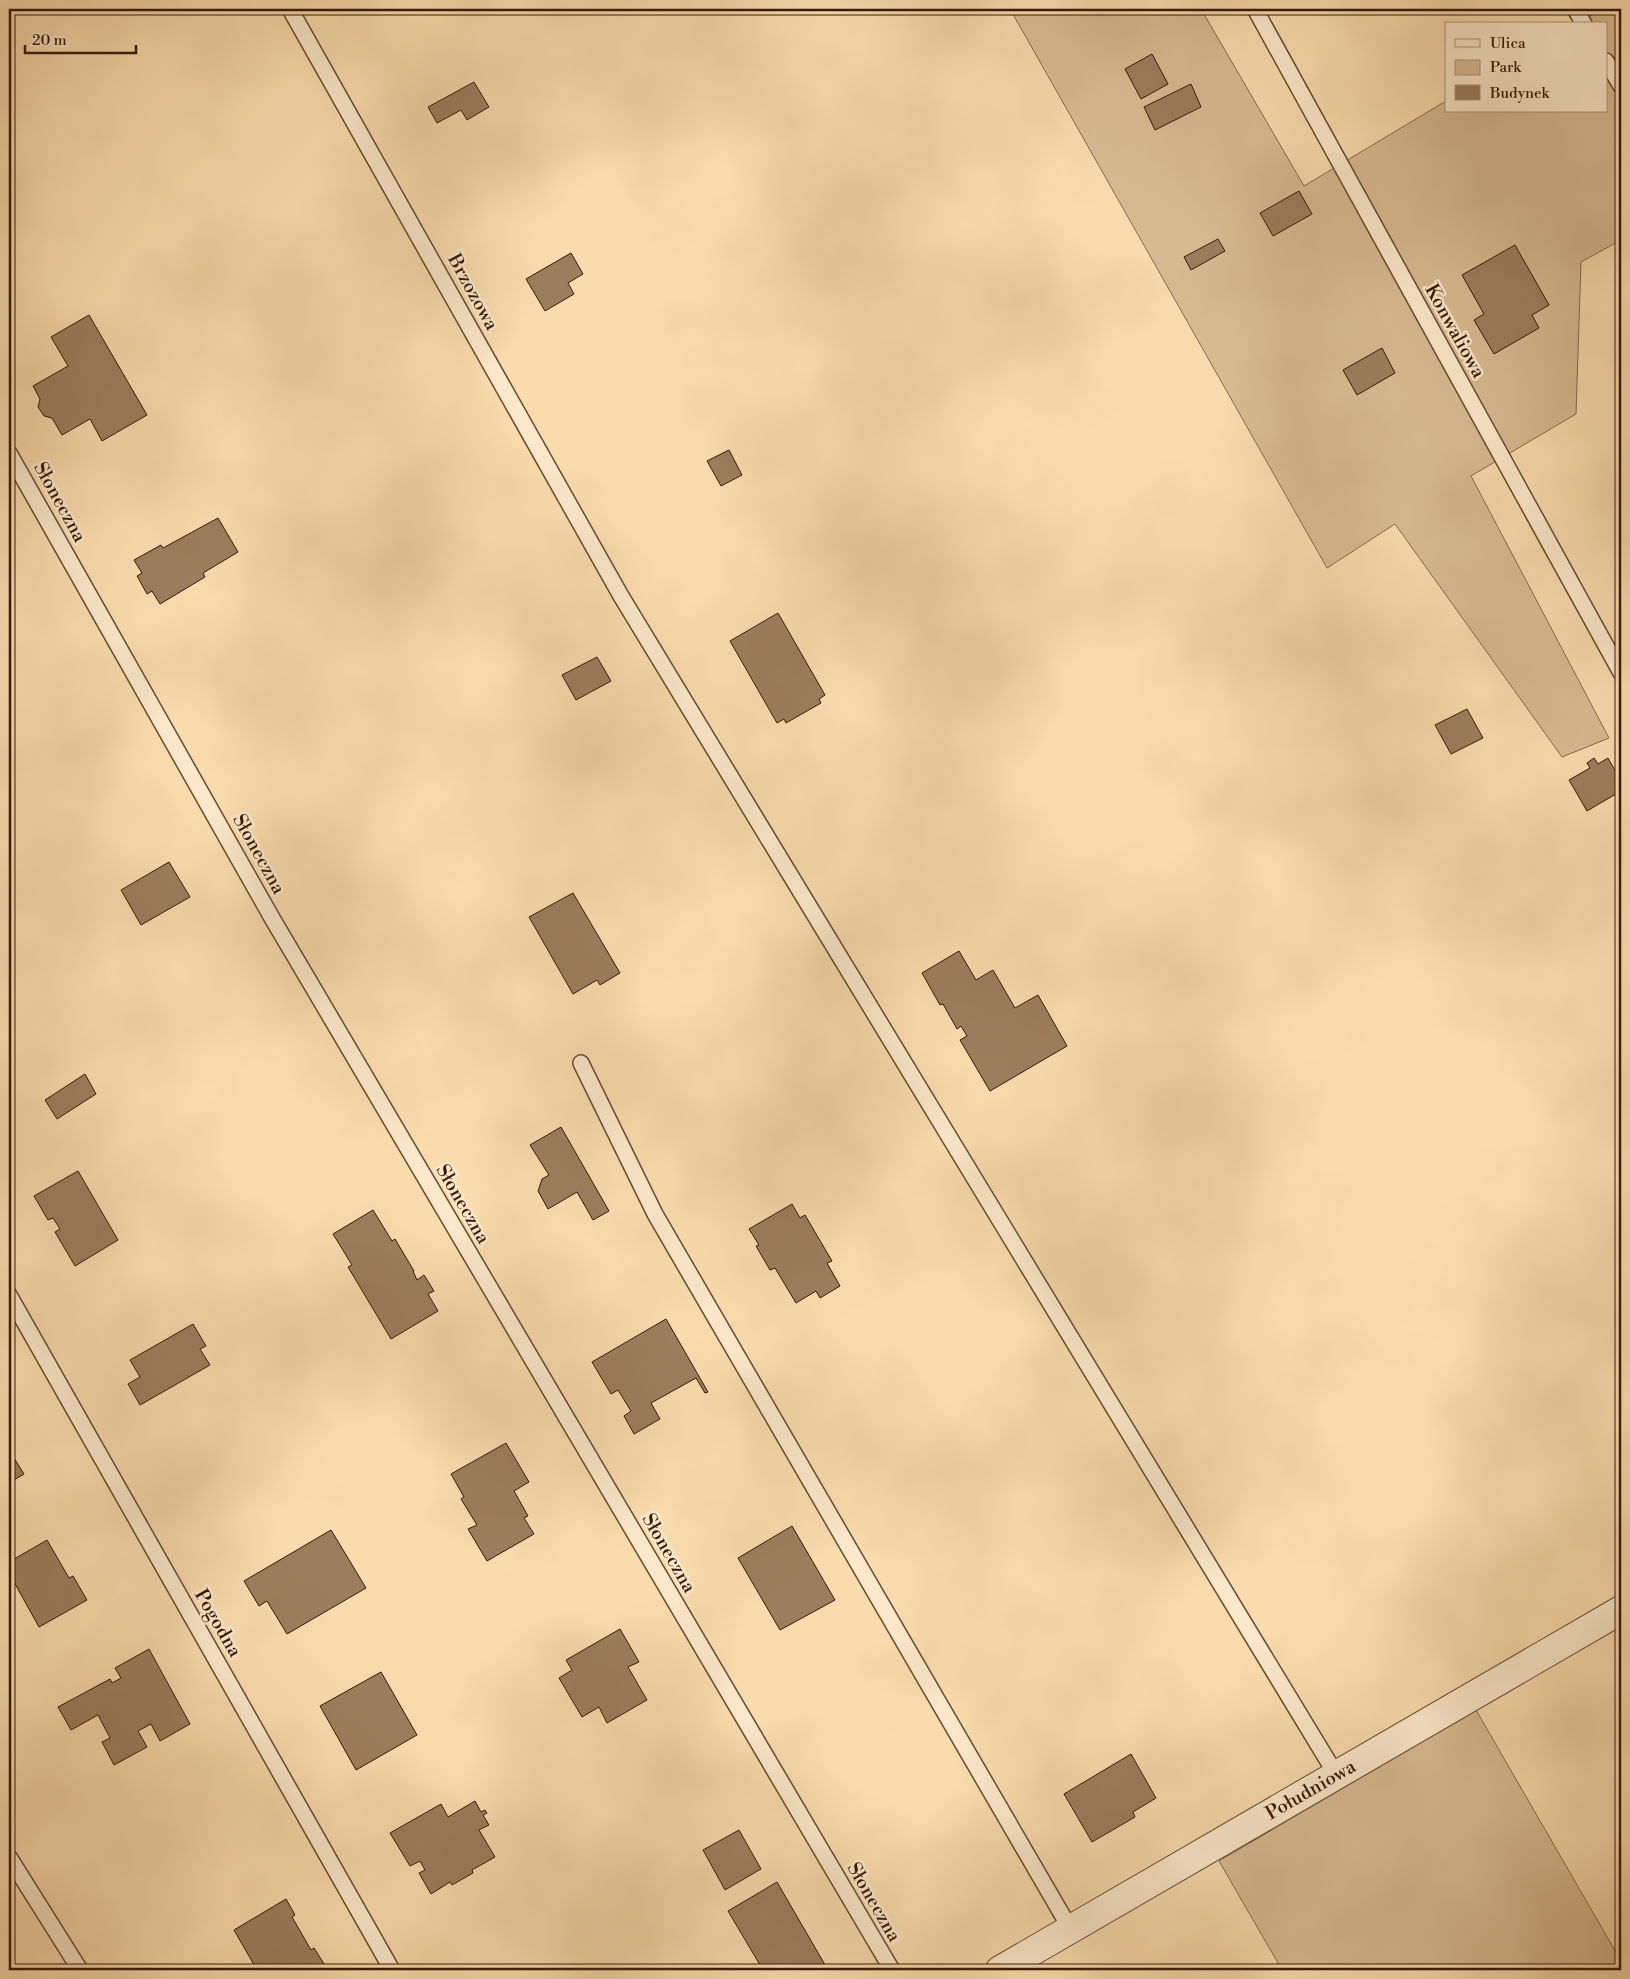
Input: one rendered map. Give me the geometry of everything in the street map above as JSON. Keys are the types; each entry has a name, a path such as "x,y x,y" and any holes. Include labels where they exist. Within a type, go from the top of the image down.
{"street":[{"name":"Południowa","path":"1000,1970 1621,1610"}],"lane":[{"name":"Brzozowa","path":"290,9 621,596 1337,1776"},
{"name":"Konwaliowa","path":"1255,9 1621,673"},
{"path":"1575,9 1583,22"},
{"path":"1608,64 1621,86"},
{"name":"Słoneczna","path":"9,453 272,918 892,1970"},
{"path":"581,1063 655,1214 1071,1930"},
{"name":"Pogodna","path":"9,1295 392,1970"},
{"path":"9,1857 80,1970"}],"green space":[{"path":"1010,9 1201,9 1304,186 1445,102 1445,112 1608,112 1608,22 1580,22 1602,9 1621,9 1621,240 1581,262 1576,414 1471,476 1609,738 1562,757 1395,524 1327,568"},
{"path":"1476,1710 1621,1961 1621,1970 1282,1970 1219,1861"}],"building":[{"path":"1152,54 1168,84 1141,99 1125,69"},
{"path":"474,82 489,107 467,120 461,110 437,123 428,107"},
{"path":"1191,84 1201,107 1155,130 1144,107"},
{"path":"1299,191 1312,214 1273,236 1260,213"},
{"path":"1218,239 1225,251 1191,270 1184,257"},
{"path":"1515,245 1549,305 1532,315 1539,328 1494,354 1474,320 1484,314 1462,275"},
{"path":"571,253 583,274 568,283 574,294 545,311 526,279"},
{"path":"89,315 147,415 102,441 90,419 62,435 52,418 44,416 38,407 40,399 33,386 68,366 51,337"},
{"path":"1382,348 1395,373 1357,395 1343,370"},
{"path":"729,450 742,475 721,486 707,461"},
{"path":"218,518 238,552 203,573 205,577 160,604 152,591 147,594 137,576 142,573 134,560 161,545 163,548"},
{"path":"778,613 825,695 819,699 821,703 786,723 784,719 777,723 730,641"},
{"path":"597,657 611,681 576,700 562,675"},
{"path":"1467,709 1483,738 1451,754 1435,725"},
{"path":"1594,758 1598,764 1608,758 1621,781 1621,791 1587,811 1569,780 1590,768 1587,763"},
{"path":"169,862 190,897 141,925 121,890"},
{"path":"573,893 620,973 600,985 597,980 573,994 529,917"},
{"path":"959,951 976,980 993,970 1015,1008 1038,995 1067,1046 990,1091 960,1040 967,1036 961,1026 957,1029 943,1004 940,1005 922,973"},
{"path":"85,1074 96,1094 57,1119 45,1100"},
{"path":"561,1127 609,1211 593,1220 577,1192 548,1209 538,1191 542,1179 549,1175 530,1145"},
{"path":"78,1171 118,1240 75,1266 55,1232 60,1229 53,1218 48,1220 34,1196"},
{"path":"792,1204 800,1218 805,1215 832,1261 827,1263 840,1286 820,1298 816,1291 796,1303 775,1268 770,1270 756,1246 759,1245 749,1229"},
{"path":"373,1210 392,1241 395,1239 414,1271 417,1280 424,1275 434,1291 428,1294 438,1311 391,1339 348,1267 352,1265 333,1234"},
{"path":"666,1319 708,1392 705,1393 696,1378 651,1403 660,1419 634,1434 624,1416 631,1411 618,1390 611,1394 592,1362"},
{"path":"193,1324 206,1346 200,1349 210,1365 140,1405 128,1384 140,1377 130,1360"},
{"path":"506,1443 529,1482 514,1491 528,1516 524,1518 534,1534 487,1561 468,1529 477,1525 461,1499 464,1497 451,1474"},
{"path":"9,1450 24,1474 9,1483"},
{"path":"792,1526 835,1600 780,1630 738,1558"},
{"path":"331,1530 366,1588 287,1634 267,1601 259,1606 244,1581"},
{"path":"47,1540 69,1578 73,1576 87,1600 39,1627 9,1573 9,1562"},
{"path":"620,1629 639,1662 628,1667 647,1700 607,1723 599,1707 582,1717 559,1678 572,1670 566,1660"},
{"path":"149,1649 190,1724 160,1741 151,1724 138,1731 147,1747 114,1765 102,1742 110,1738 98,1715 71,1730 58,1707 110,1679 112,1683 121,1678 115,1668"},
{"path":"381,1672 417,1735 356,1770 320,1706"},
{"path":"1131,1754 1156,1798 1133,1812 1135,1817 1092,1842 1064,1794"},
{"path":"475,1801 481,1812 485,1810 487,1813 483,1815 489,1825 479,1830 495,1857 472,1870 473,1873 452,1885 450,1882 431,1894 419,1873 425,1870 420,1861 410,1866 390,1833 441,1804 448,1817"},
{"path":"739,1830 761,1869 725,1890 703,1850"},
{"path":"777,1882 828,1970 763,1970 728,1911"},
{"path":"286,1899 295,1915 292,1917 311,1950 314,1948 326,1967 320,1970 263,1970 262,1968 257,1970 234,1930"}]}
